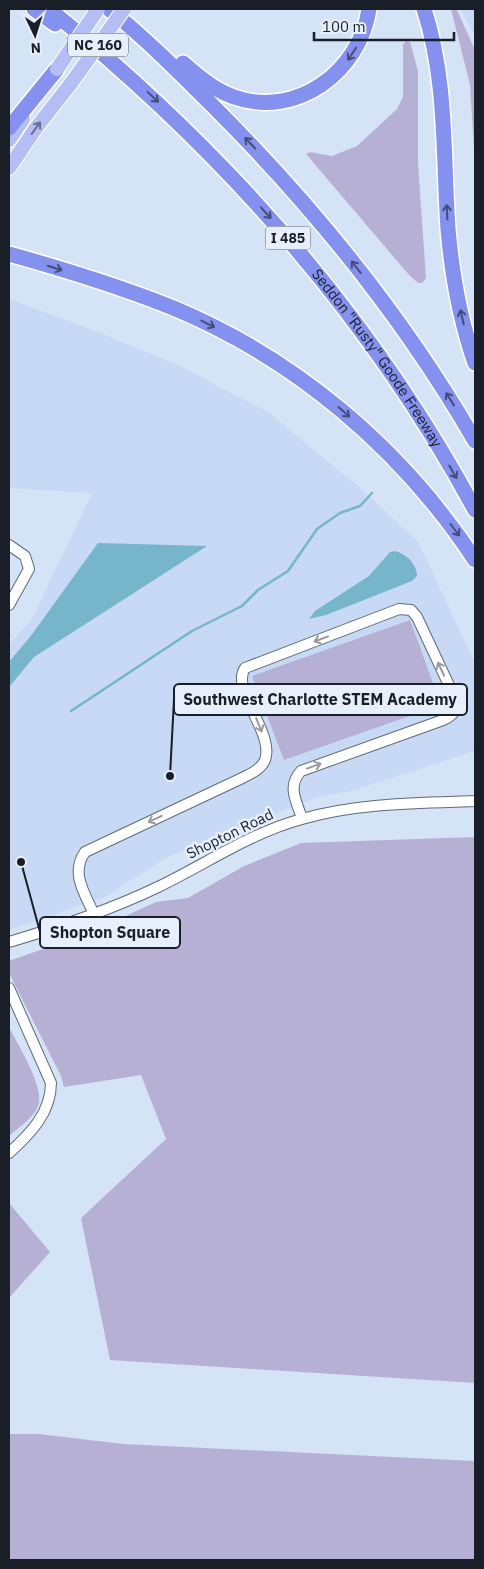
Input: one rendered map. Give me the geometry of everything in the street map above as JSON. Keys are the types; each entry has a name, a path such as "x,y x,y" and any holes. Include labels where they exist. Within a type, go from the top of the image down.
{"highway":[{"path":"34,9 136,82"},
{"name":"Seddon \"Rusty\" Goode Freeway","path":"49,9 136,82 223,165 326,283 432,434 475,510"},
{"name":"I 485","path":"109,9 139,33 249,142 340,247 388,308 475,440"},
{"path":"139,33 216,89 244,100 269,102 298,96 313,90 337,74 362,37 369,9"},
{"path":"424,9 435,48 440,82 448,229 456,294 475,364"},
{"path":"9,128 57,69"},
{"path":"9,254 170,307 262,354 308,384 368,433 416,482 445,516 475,560"}],"main road":[{"name":"NC 160","path":"9,140 98,9"},
{"name":"NC 160","path":"9,168 36,128 72,82 124,9"}],"street":[{"path":"9,545 25,556 29,569 9,605"},
{"path":"94,914 78,874 80,862 85,852 245,776 260,768 265,760 266,746 241,680 245,668 399,609 411,610 417,617 455,698 457,706 455,712 443,720 301,771 292,783 292,790 302,818"},
{"name":"Shopton Road","path":"9,942 94,914 158,887 240,843 302,818 335,811 374,807 475,801"},
{"path":"9,988 51,1083 51,1095 42,1117 9,1153"}],"shaded area":[{"path":"451,9 457,10 475,50 475,166 470,85"},
{"path":"461,9 475,9 475,36"},
{"path":"406,41 410,42 418,71 418,164 426,278 422,283 418,283 410,276 306,154 310,152 332,156 357,146 397,109 403,97 403,45"},
{"path":"9,299 88,328 176,364 268,412 366,493 418,542 475,663 475,751 351,791 320,796 167,857 105,897 9,930 9,645 32,619 92,493 9,488"},
{"path":"98,543 207,546 34,657 9,687 9,662 30,637"},
{"path":"395,551 407,557 413,564 417,576 412,581 326,615 309,619 315,611 369,576 390,552"},
{"path":"410,620 441,705 284,760 252,676"},
{"path":"475,837 475,1383 110,1360 81,1218 166,1139 141,1075 64,1087 61,1076 9,973 9,961 91,932 156,902 188,898 244,866 301,843"},
{"path":"9,1027 37,1085 39,1102 31,1117 9,1136"},
{"path":"9,1203 50,1252 9,1298"},
{"path":"9,1434 38,1434 124,1444 475,1461 475,1560 9,1560"}],"waterway":[{"path":"71,711 192,631 242,606 258,590 288,571 317,529 340,513 360,506 372,493"}],"place":[{"name":"Southwest Charlotte STEM Academy","path":"170,776"},
{"name":"Shopton Square","path":"21,862"}]}
